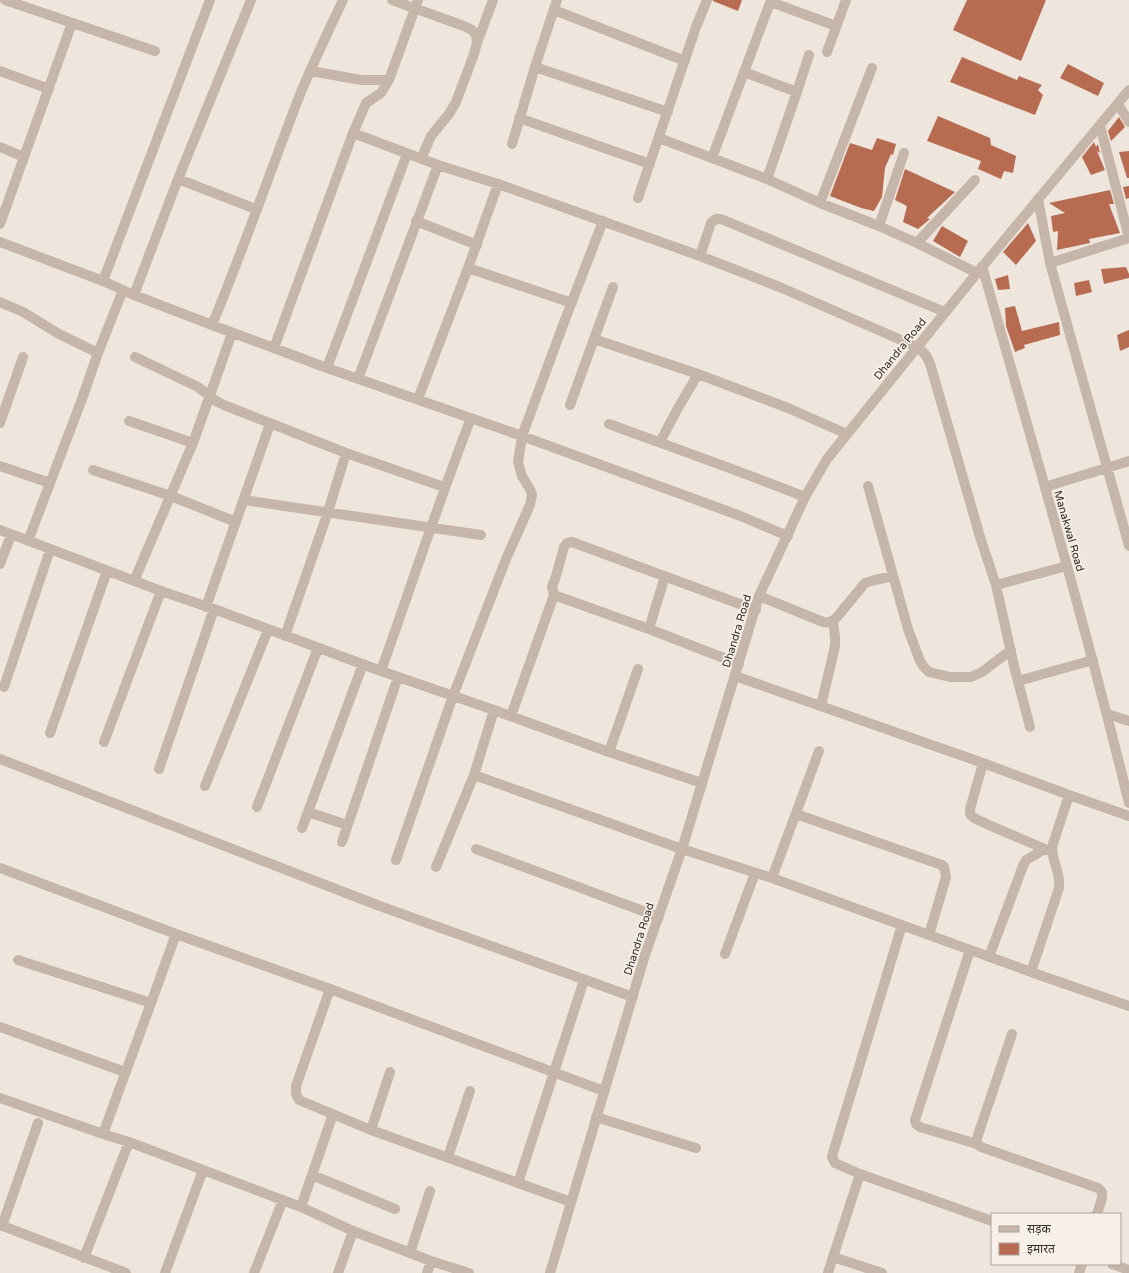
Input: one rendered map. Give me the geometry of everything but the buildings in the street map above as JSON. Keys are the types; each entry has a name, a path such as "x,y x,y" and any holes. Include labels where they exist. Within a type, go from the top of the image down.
{"street":[{"path":"4,0 155,51"},
{"path":"103,281 210,0"},
{"path":"134,295 178,179 251,0"},
{"path":"212,325 302,90 343,0"},
{"path":"392,0 417,4 472,30 476,35 477,43"},
{"path":"421,159 431,136 449,114 456,102 493,0"},
{"path":"512,144 535,67 558,0"},
{"path":"638,198 707,0"},
{"path":"827,52 846,0"},
{"path":"712,158 771,1 836,26"},
{"path":"274,348 352,133 364,105 384,89 389,80 417,4"},
{"path":"554,10 685,61"},
{"path":"0,224 72,23"},
{"path":"766,179 809,55"},
{"path":"535,67 668,112"},
{"path":"820,203 872,68"},
{"path":"311,71 367,81 389,80"},
{"path":"0,72 49,89"},
{"path":"744,72 797,92"},
{"path":"367,81 373,98"},
{"name":"Dhandra Road","path":"550,1273 633,997 682,849 756,610 759,596 805,497 827,458 979,270 1129,90"},
{"path":"1118,104 1129,122"},
{"path":"519,118 650,164"},
{"path":"1050,263 1129,238 1100,125"},
{"path":"352,133 421,159 498,184 700,256 782,288 917,347 924,353 928,358 981,540 996,585 1030,727"},
{"path":"659,138 766,179 820,203 880,226 979,270"},
{"path":"0,147 24,156"},
{"path":"880,226 904,153"},
{"path":"327,368 407,154"},
{"path":"358,379 438,165"},
{"path":"178,179 256,209"},
{"path":"918,243 975,180"},
{"path":"418,399 477,245 498,184"},
{"path":"1038,199 1050,263 1129,546"},
{"path":"700,256 711,223 716,218 721,219 945,312"},
{"path":"396,860 453,696 506,559 531,500 531,491 519,468 518,453 522,436 603,221"},
{"path":"416,222 477,245"},
{"path":"0,242 103,281 134,295 232,333 522,436 788,536"},
{"path":"468,268 572,303"},
{"name":"Manakwal Road","path":"979,270 1067,566 1093,660 1129,803"},
{"path":"570,405 613,287"},
{"path":"28,541 123,290"},
{"path":"0,302 24,312 59,334 98,353"},
{"path":"134,581 193,443 232,333"},
{"path":"594,339 698,374 788,408 847,434"},
{"path":"0,423 23,357"},
{"path":"135,357 198,387 210,397 224,405 346,453 444,487"},
{"path":"660,442 698,374"},
{"path":"381,670 432,527 444,487 471,418"},
{"path":"129,421 193,443"},
{"path":"159,769 236,522 270,424"},
{"path":"609,424 805,497"},
{"path":"285,636 328,512 346,453"},
{"path":"1044,487 1129,461"},
{"path":"0,466 50,482"},
{"path":"93,470 171,496 236,522"},
{"path":"868,486 908,629 920,661 924,667 929,672 950,677 971,677 982,672 1011,650"},
{"path":"244,500 480,535"},
{"path":"0,530 160,591 398,677 609,752 702,783"},
{"path":"0,564 11,535"},
{"path":"511,716 554,595 552,587 564,547 570,542 756,610"},
{"path":"4,687 50,550"},
{"path":"996,585 1067,566"},
{"path":"50,733 107,571"},
{"path":"649,629 665,576"},
{"path":"759,596 827,623 833,621 865,583 893,576"},
{"path":"104,742 160,591"},
{"path":"554,595 649,629 739,664"},
{"path":"820,706 835,646 833,621"},
{"path":"205,786 268,630"},
{"path":"257,807 318,648"},
{"path":"1018,681 1093,660"},
{"path":"302,828 363,664"},
{"path":"609,752 638,668"},
{"path":"735,676 1129,816"},
{"path":"342,842 398,677"},
{"path":"436,867 474,775 494,710"},
{"path":"1107,714 1129,721"},
{"path":"772,878 819,751"},
{"path":"0,759 377,905 633,997"},
{"path":"983,763 971,805 970,814 974,818 991,826 1048,850 1059,876 1059,888 1031,972"},
{"path":"474,775 682,849 772,878 1129,1006"},
{"path":"989,957 1022,866 1026,860 1048,850 1054,841 1069,795"},
{"path":"308,812 347,825"},
{"path":"796,814 942,865 944,867 946,877 929,935"},
{"path":"476,849 659,917"},
{"path":"0,868 176,934 330,988 604,1091"},
{"path":"725,954 755,873"},
{"path":"902,925 832,1157 835,1163 860,1174 991,1221"},
{"path":"103,1134 176,934"},
{"path":"970,950 915,1120 916,1124 920,1127 977,1144 981,1147 1098,1188 1102,1192 1102,1198 1097,1213"},
{"path":"18,960 151,1003"},
{"path":"518,1183 584,980"},
{"path":"330,988 296,1086 296,1094 299,1100 371,1130 571,1202"},
{"path":"0,1027 125,1072"},
{"path":"977,1144 977,1138 1012,1034"},
{"path":"371,1130 390,1072"},
{"path":"448,1157 470,1091"},
{"path":"0,1098 129,1142 301,1207 353,1231 410,1253 469,1273"},
{"path":"301,1207 333,1114"},
{"path":"596,1117 696,1148"},
{"path":"38,1123 1,1225 126,1273"},
{"path":"84,1258 129,1142"},
{"path":"166,1273 203,1170"},
{"path":"828,1273 860,1174"},
{"path":"312,1175 395,1209"},
{"path":"410,1253 430,1192"},
{"path":"254,1273 283,1200"},
{"path":"338,1273 353,1231"},
{"path":"833,1257 882,1273"},
{"path":"426,1273 431,1261"},
{"path":"1115,1265 1129,1270"}]}
